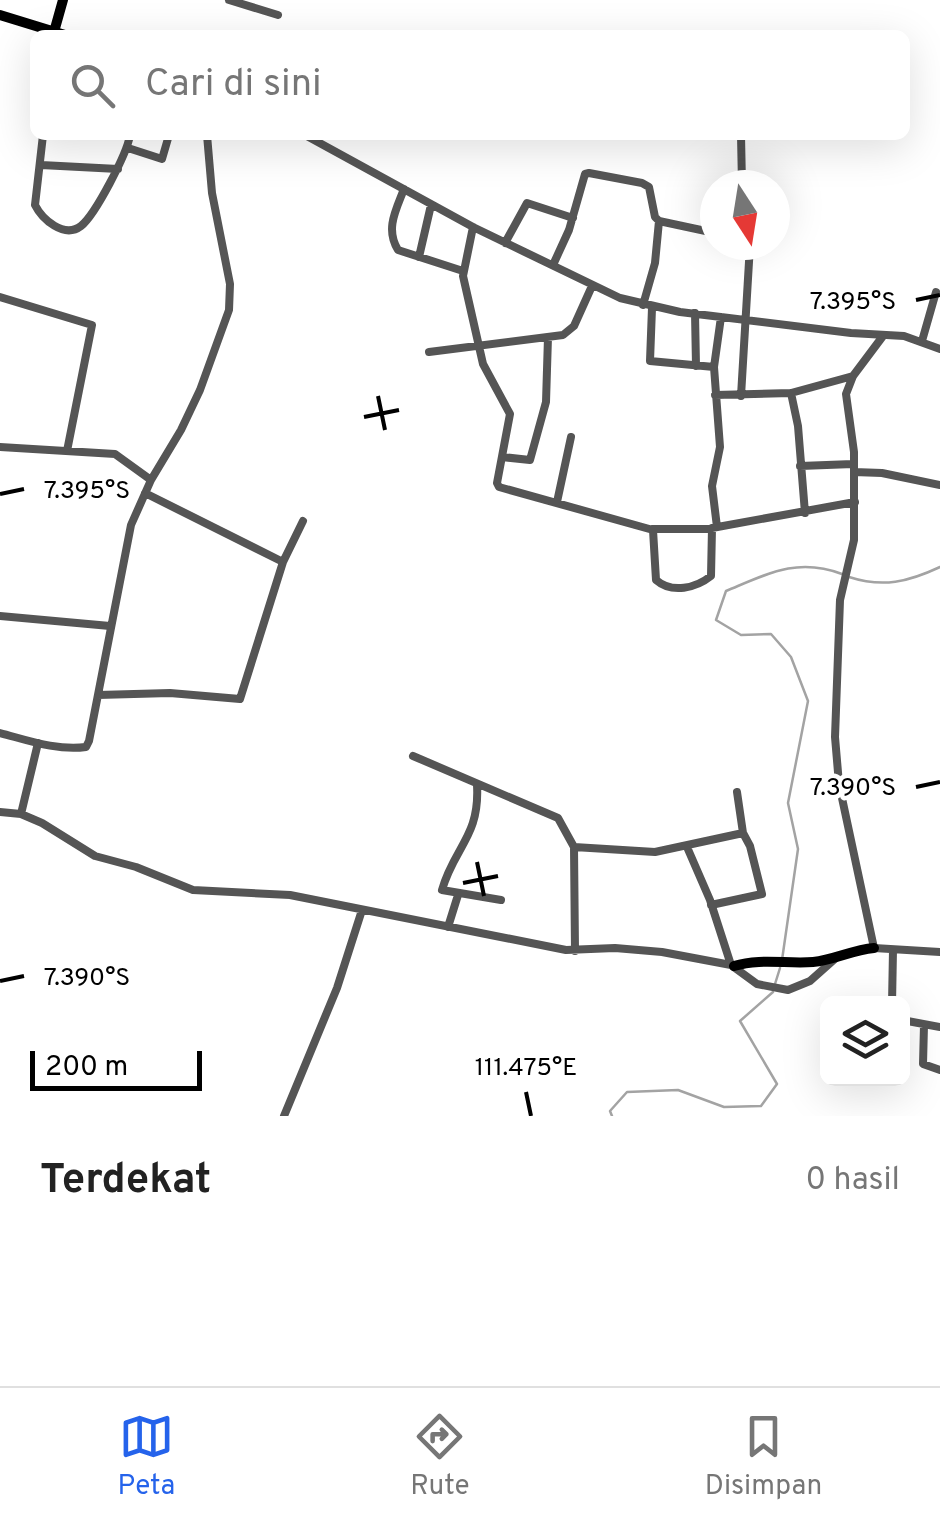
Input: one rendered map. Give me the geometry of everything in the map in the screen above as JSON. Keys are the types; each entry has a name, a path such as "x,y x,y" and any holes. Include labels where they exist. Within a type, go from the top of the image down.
{"main road":[{"path":"59,30 63,0"},
{"path":"0,15 47,30"},
{"path":"733,966 760,961 808,962 850,950 874,948"}],"street":[{"path":"229,0 278,15"},
{"path":"43,140 36,198 39,213 56,227 73,230 82,226 118,169 129,140"},
{"path":"128,148 162,159 168,140"},
{"path":"0,733 38,744 86,747 132,525 151,480 182,430 200,390 228,310 230,284 212,193 207,140"},
{"path":"314,140 473,228 592,286 648,306 922,341 940,350"},
{"path":"741,140 742,170"},
{"path":"41,166 118,169"},
{"path":"552,265 574,218 586,174 642,183 649,188 659,222 648,306 650,361 714,367"},
{"path":"404,188 390,225 398,250 463,270"},
{"path":"505,243 527,203 574,218"},
{"path":"419,257 432,205"},
{"path":"659,222 700,230"},
{"path":"473,228 463,270 478,347 486,373 509,407 499,488 652,530 714,528 855,502"},
{"path":"741,396 749,260"},
{"path":"429,352 562,335 574,326 592,286"},
{"path":"922,341 936,292"},
{"path":"0,297 92,325 67,451"},
{"path":"929,312 940,316"},
{"path":"695,313 696,366"},
{"path":"652,530 656,580 664,588 682,588 711,576 712,486 720,448 714,367 721,317"},
{"path":"883,336 848,384 846,400 854,468 854,540 840,600 836,759 874,948 940,952"},
{"path":"502,458 530,460 546,402 548,337"},
{"path":"715,395 790,393 853,376"},
{"path":"790,393 798,426 805,512"},
{"path":"558,502 571,438"},
{"path":"0,447 115,454 151,480"},
{"path":"800,466 854,468 940,485"},
{"path":"145,493 283,562"},
{"path":"98,694 170,693 240,700 283,562 303,521"},
{"path":"0,616 110,626"},
{"path":"21,814 38,744"},
{"path":"412,756 553,814 562,824 574,847 574,951"},
{"path":"477,785 478,805 470,836 451,864 442,889 444,893 501,900"},
{"path":"712,904 762,894 743,833 737,792"},
{"path":"0,812 21,814 68,837 95,856 136,867 193,890 290,895 574,951 648,950 733,966 752,982 788,990 810,981 839,956"},
{"path":"574,847 655,852 743,833"},
{"path":"687,848 733,966"},
{"path":"448,927 458,895"},
{"path":"284,1116 338,988 362,910"},
{"path":"892,996 893,950"},
{"path":"910,1022 940,1027"},
{"path":"924,1026 924,1064 940,1070"}],"waterway":[{"path":"782,960 798,849 788,803 808,701 791,657 771,634 741,635 716,620 726,591 769,574 796,567 842,574"},
{"path":"849,577 895,582 940,567"},
{"path":"775,984 780,968"},
{"path":"612,1116 610,1111 627,1092 678,1090 724,1107 761,1106 777,1084 740,1021 773,992"}]}
